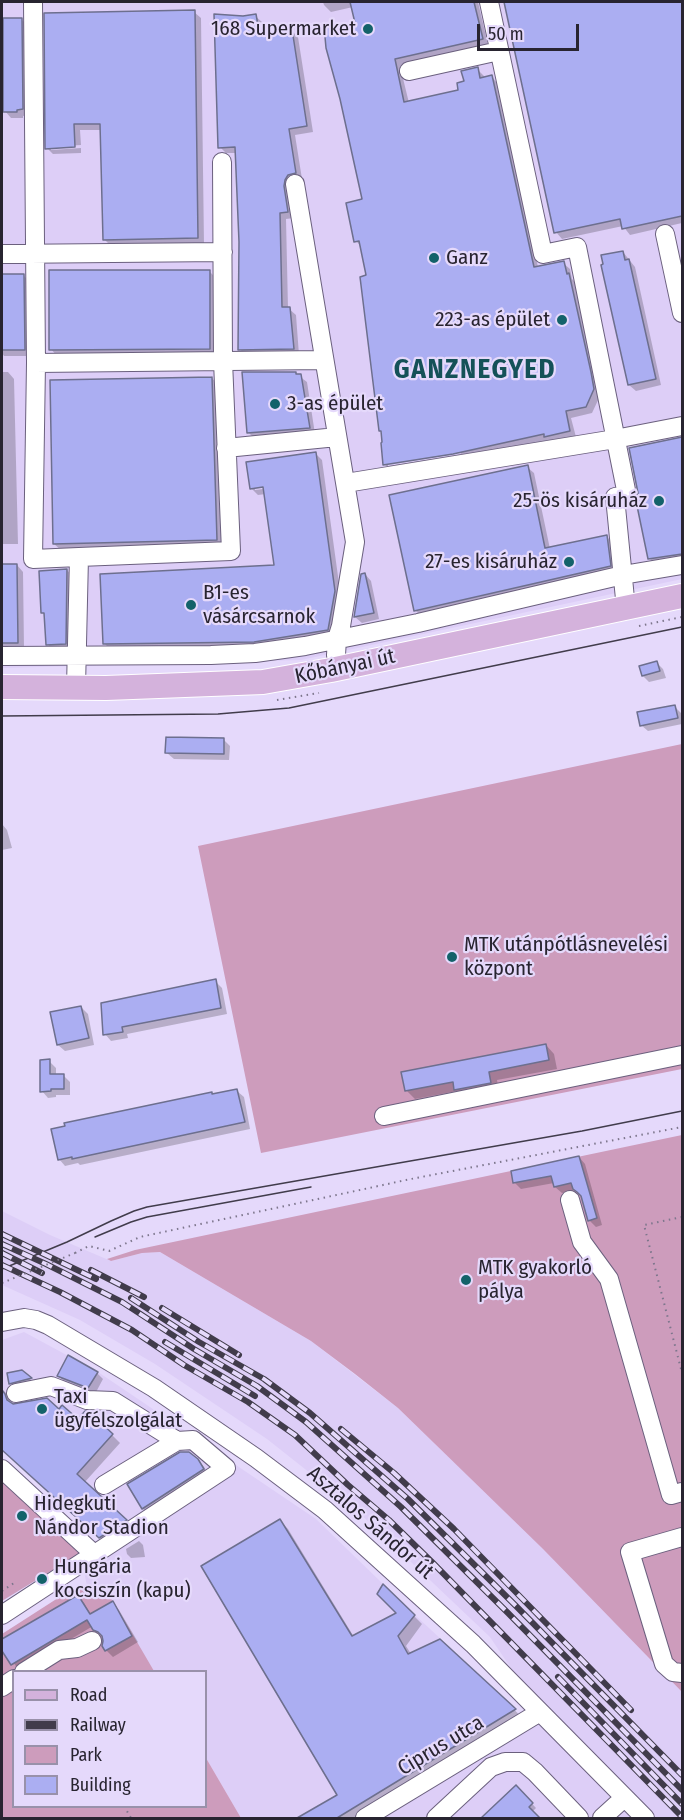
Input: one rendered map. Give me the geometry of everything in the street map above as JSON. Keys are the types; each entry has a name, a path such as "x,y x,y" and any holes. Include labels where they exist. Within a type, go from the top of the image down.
{"main road":[{"name":"Kőbányai út","path":"2,687 117,688 231,685 287,679 682,596"}],"street":[{"path":"33,2 36,363 33,559 231,551 223,361 222,162"},
{"path":"489,2 543,254 577,247 627,495 615,497 626,609"},
{"path":"409,70 499,51"},
{"path":"295,184 355,542 337,639 338,669"},
{"path":"665,234 682,313"},
{"path":"2,254 223,252"},
{"path":"36,363 324,360"},
{"path":"346,483 682,426"},
{"path":"226,448 337,436"},
{"path":"76,687 79,557"},
{"path":"2,656 38,654 78,657 255,653 305,646 418,623 623,575 682,565"},
{"path":"337,639 366,663"},
{"path":"384,1116 682,1055"},
{"path":"570,1200 582,1242 609,1279 671,1495 682,1492"},
{"name":"Asztalos Sándor út","path":"2,1322 24,1318 48,1325 154,1388 256,1458 325,1510 473,1644 645,1818"},
{"path":"16,1393 51,1386 87,1400 113,1401 177,1441"},
{"path":"2,1616 226,1468 193,1440 177,1441 104,1485"},
{"path":"2,1469 94,1554"},
{"path":"682,1537 630,1552 664,1664 673,1672 682,1673"},
{"path":"26,1670 59,1650 77,1648 92,1641"},
{"name":"Ciprus utca","path":"365,1818 540,1712"},
{"path":"436,1818 491,1767 505,1762 523,1762 579,1818"},
{"path":"602,1818 624,1798"}],"path":[{"path":"2,1283 89,1246 109,1251 140,1237 163,1232 411,1179 682,1127"},
{"path":"682,1217 644,1225 682,1369"},
{"path":"2,1591 14,1583"}],"shaded area":[{"path":"2,2 682,2 682,579 301,660 2,668"},
{"path":"2,1211 50,1235 111,1261 142,1253 160,1252 311,1341 398,1408 543,1549 682,1692 682,1818 365,1818 540,1711 490,1637 353,1507 267,1439 155,1364 80,1320 2,1285"},
{"path":"24,1332 98,1372 316,1519 516,1709 337,1818 241,1818 207,1760 207,1670 153,1670 101,1588 87,1586 83,1567 108,1552 100,1538 2,1450 2,1340"}],"green space":[{"name":"MTK utánpótlásnevelési központ","path":"682,744 682,1069 261,1153 198,846"},
{"path":"682,1135 682,1692 543,1549 398,1408 355,1374 311,1341 160,1252 142,1253 111,1261 107,1259 135,1250"},
{"name":"Hidegkuti Nándor Stadion","path":"2,1480 82,1552 2,1601"},
{"path":"87,1586 101,1588 113,1601 153,1670 12,1670 12,1808 207,1808 207,1760 241,1818 2,1818 2,1634 72,1589 74,1592"}],"building":[{"path":"350,2 474,2 483,39 395,59 404,102 458,90 457,83 464,81 461,71 478,67 480,78 492,75 534,267 564,261 567,274 569,273 591,372 594,389 586,407 566,411 570,431 383,465 381,431 379,431 360,277 366,275 359,241 354,242 346,203 362,199 326,48 324,26 355,23"},
{"path":"504,2 682,2 682,216 622,229 620,219 554,233"},
{"path":"195,10 198,238 103,240 100,124 74,124 75,147 45,149 44,13"},
{"path":"214,14 243,16 256,14 259,31 292,29 307,126 289,129 296,173 288,175 285,180 288,212 280,213 282,307 290,307 294,349 238,350 239,242 235,147 218,148"},
{"path":"3,18 22,18 23,109 17,112 3,112"},
{"path":"623,251 625,260 629,259 656,379 628,385 601,265 603,264 601,255"},
{"path":"49,270 210,270 210,349 49,350"},
{"path":"2,274 24,274 25,350 2,350"},
{"name":"3-as épület","path":"242,372 296,372 296,374 301,374 310,428 247,433"},
{"path":"212,377 217,540 53,544 50,380"},
{"name":"25-ös kisáruház","path":"682,437 682,554 648,559 636,501 638,493 629,448"},
{"path":"316,452 335,591 328,630 254,642 103,644 100,574 274,565 263,487 250,489 246,462"},
{"path":"528,465 545,548 607,535 611,566 414,611 389,495"},
{"path":"2,564 17,564 18,643 2,643"},
{"path":"67,569 66,644 46,645 44,613 41,613 39,571"},
{"path":"365,573 374,613 354,617 361,574"},
{"path":"657,661 660,671 642,676 639,666"},
{"path":"675,705 678,718 640,726 637,712"},
{"path":"166,737 224,738 224,754 165,753"},
{"path":"216,979 221,1008 122,1027 123,1032 103,1035 101,1003"},
{"path":"81,1006 89,1038 57,1045 50,1012"},
{"path":"546,1044 549,1060 489,1072 491,1083 454,1090 453,1082 405,1091 401,1072"},
{"path":"50,1059 50,1074 64,1074 64,1089 40,1092 40,1060"},
{"path":"237,1089 245,1122 72,1159 72,1157 58,1160 51,1129 65,1126 64,1123 212,1092 212,1094"},
{"path":"579,1156 597,1218 588,1221 581,1196 573,1189 571,1183 554,1187 551,1176 513,1183 511,1171"},
{"path":"68,1355 98,1372 88,1388 57,1376"},
{"path":"22,1370 32,1378 9,1384 7,1373"},
{"path":"2,1390 7,1400 13,1404 47,1398 59,1409 62,1405 78,1419 85,1411 88,1411 113,1434 77,1474 127,1520 99,1538 2,1450"},
{"path":"180,1452 189,1452 198,1459 204,1469 142,1509 127,1484"},
{"path":"280,1519 352,1636 396,1613 377,1594 383,1584 415,1615 398,1636 408,1654 440,1639 516,1709 337,1818 297,1818 337,1795 201,1566"},
{"path":"78,1595 90,1614 113,1601 132,1636 105,1651 102,1646 102,1636 93,1630 87,1620 11,1665 2,1651 2,1639"},
{"path":"516,1785 533,1803 529,1807 540,1818 481,1818"}],"tram line":[{"path":"2,716 218,714 289,708 682,627"},
{"path":"2,1269 147,1207 582,1131 682,1111"},
{"path":"95,1237 147,1217 311,1187"}],"railway":[{"path":"2,1234 96,1279"},
{"path":"2,1244 122,1302 194,1349 257,1386 306,1422 401,1507 682,1790"},
{"path":"2,1253 42,1273"},
{"path":"2,1265 132,1330 184,1365 248,1402 295,1435 433,1563 682,1817"},
{"path":"91,1270 144,1297"},
{"path":"131,1298 199,1342 264,1379 310,1413 408,1499 682,1775"},
{"path":"162,1308 239,1355"},
{"path":"165,1342 255,1396"},
{"path":"341,1429 394,1473 454,1529 631,1710"},
{"path":"558,1677 682,1804"}],"place":[{"name":"168 Supermarket","path":"368,29"},
{"name":"Ganz","path":"434,258"},
{"name":"223-as épület","path":"562,320"},
{"name":"3-as épület","path":"275,404"},
{"name":"25-ös kisáruház","path":"659,501"},
{"name":"27-es kisáruház","path":"569,562"},
{"name":"B1-es vásárcsarnok","path":"191,605"},
{"name":"MTK utánpótlásnevelési központ","path":"452,957"},
{"name":"MTK gyakorló pálya","path":"466,1280"},
{"name":"Taxi ügyfélszolgálat","path":"42,1409"},
{"name":"Hidegkuti Nándor Stadion","path":"22,1516"},
{"name":"Hungária kocsiszín (kapu)","path":"42,1579"}],"district":[{"name":"GANZNEGYED","path":"475,370"}]}
